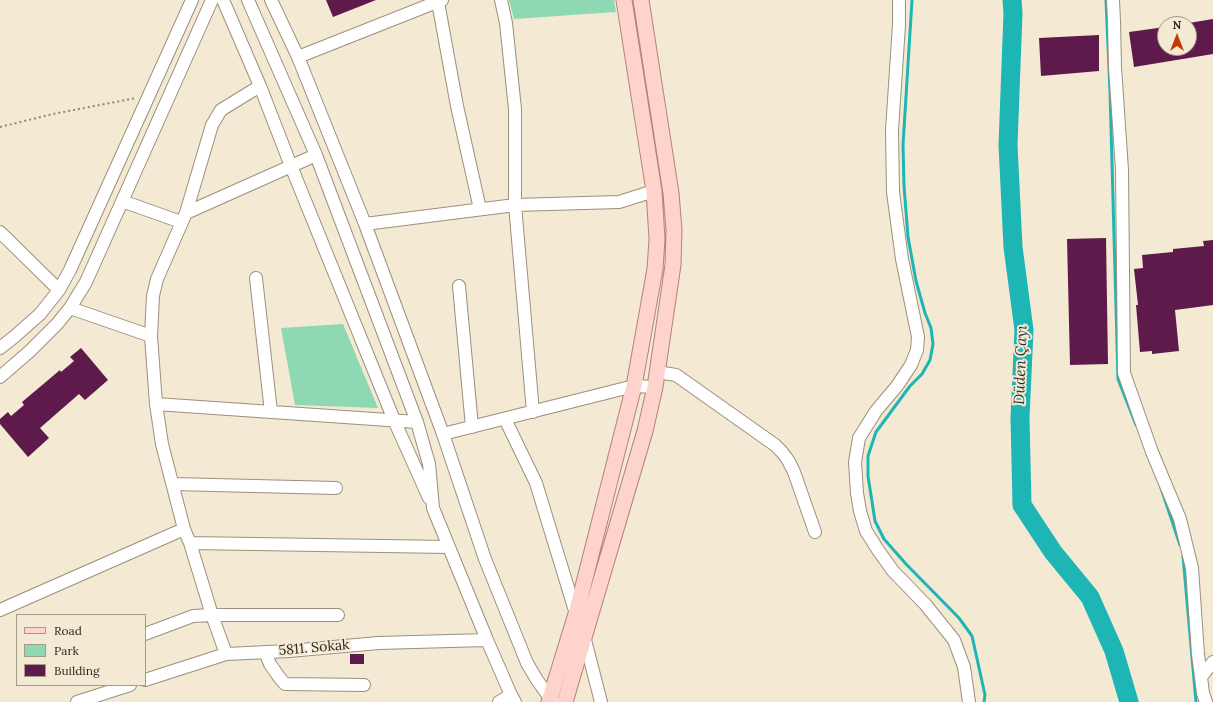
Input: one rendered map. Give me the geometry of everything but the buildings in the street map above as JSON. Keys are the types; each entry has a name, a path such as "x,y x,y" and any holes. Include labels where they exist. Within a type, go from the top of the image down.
{"main road":[{"path":"551,700 576,614 634,386 655,269 657,239 654,191 624,0"},
{"path":"565,702 645,431 655,387 673,264 674,230 671,193 641,0"}],"street":[{"path":"0,348 14,338 40,314 58,290 70,270 192,0"},
{"path":"0,377 57,324 70,308 86,282 212,0"},
{"path":"223,0 260,86 394,420 433,508 487,640 513,698 499,702"},
{"path":"248,0 316,155 417,422 429,464 433,508"},
{"path":"271,0 298,57 365,224 443,434 485,559 527,663 551,700"},
{"path":"501,0 506,23 515,109 515,205 533,412"},
{"path":"900,0 900,25 892,130 893,192 902,259 918,337 916,350 911,365 897,386 876,411 859,438 855,462 857,493 860,511 866,531 878,550 893,571 925,604 954,640 964,667 969,702"},
{"path":"1113,0 1115,67 1122,170 1124,374 1152,452 1180,519 1192,568 1198,654 1203,694 1206,702"},
{"path":"298,57 440,1 457,106 480,209"},
{"path":"226,654 212,615 190,543 184,529 162,444 156,404 151,336 153,296 157,279 183,218 212,125 221,110 260,86"},
{"path":"122,201 183,218 316,155"},
{"path":"365,224 515,205 618,202 654,191"},
{"path":"0,232 58,290"},
{"path":"256,278 270,412"},
{"path":"459,286 472,427"},
{"path":"70,308 151,336"},
{"path":"657,372 676,375 775,445 782,452 794,472 815,532"},
{"path":"443,434 634,386 655,387"},
{"path":"156,404 417,422"},
{"path":"505,419 536,483 576,614"},
{"path":"173,484 336,488"},
{"path":"0,610 184,529"},
{"path":"190,543 448,546"},
{"path":"146,634 193,616 338,616"},
{"path":"584,636 601,702"},
{"name":"5811. Sokak","path":"146,680 226,654 378,643 487,640"},
{"path":"264,652 272,668 285,684 364,685"},
{"path":"1201,677 1213,662"},
{"path":"77,702 127,686"}],"path":[{"path":"0,127 53,114 148,96"}],"green space":[{"path":"509,0 614,0 616,12 514,19"},
{"path":"343,324 378,408 295,405 281,328"}],"waterway":[{"path":"912,0 903,145 904,186 908,237 916,281 931,328 933,344 930,360 922,374 910,386 876,432 868,456 868,476 875,521 884,539 906,564 959,618 972,636 985,695 984,702"},
{"name":"Düden Çayı","path":"1012,0 1013,13 1008,145 1013,247 1024,330 1020,418 1022,505 1053,552 1090,597 1114,651 1129,702"},
{"path":"1106,0 1118,379 1136,425"},
{"path":"1161,488 1180,545"},
{"path":"1183,556 1196,702"}]}
